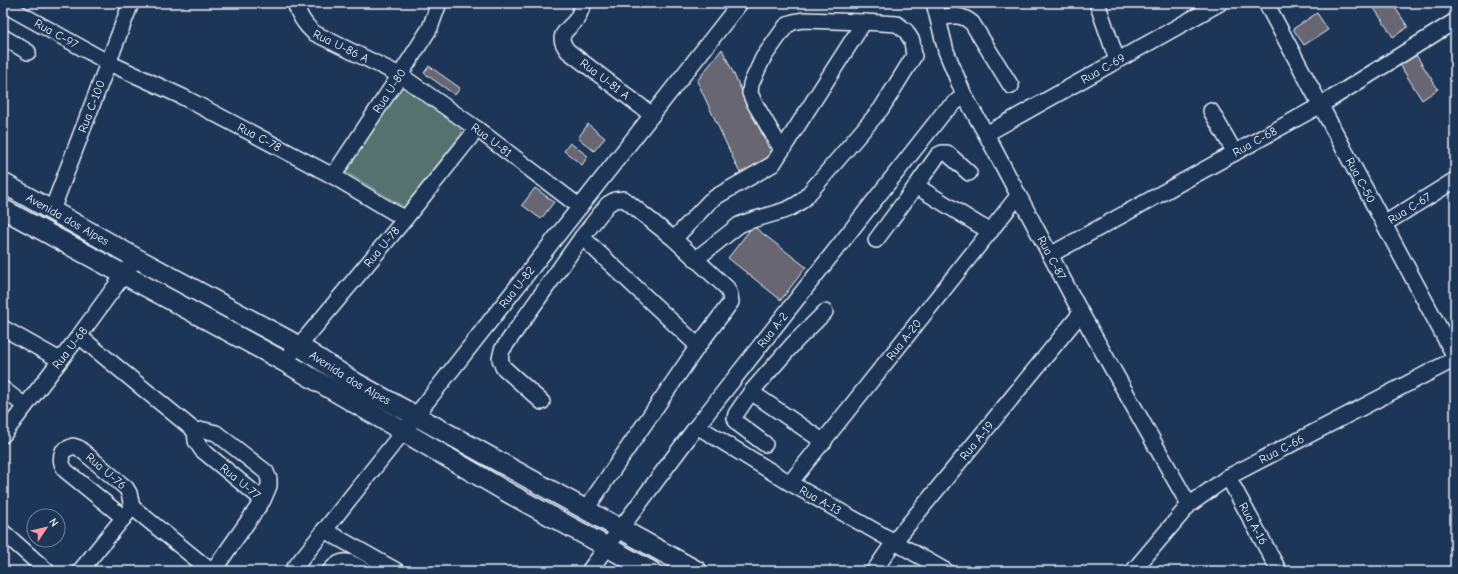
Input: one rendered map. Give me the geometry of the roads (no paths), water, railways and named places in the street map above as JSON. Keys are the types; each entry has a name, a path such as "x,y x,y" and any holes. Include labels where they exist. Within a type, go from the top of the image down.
{"main road":[{"name":"Avenida dos Alpes","path":"3,183 136,258 299,346 356,383 415,416 697,571"},
{"name":"Avenida dos Alpes","path":"3,209 283,362 506,491 651,571"}],"street":[{"name":"Rua C-100","path":"52,210 131,3"},
{"name":"Rua U-86 A","path":"295,3 298,16 314,33 400,75"},
{"name":"Rua U-80","path":"333,176 430,28 439,3"},
{"name":"Rua U-81 A","path":"584,3 576,19 565,31 561,40 568,51 652,115"},
{"name":"Rua U-82","path":"292,571 740,3"},
{"name":"Rua C-87","path":"934,3 946,51 964,95 1081,312 1189,505"},
{"path":"1097,3 1117,60"},
{"name":"Rua C-69","path":"986,134 1220,3"},
{"name":"Rua C-50","path":"1266,3 1455,358"},
{"name":"Rua C-97","path":"3,4 109,63"},
{"path":"938,18 958,15 966,18 972,23 1012,86"},
{"path":"696,259 739,225 747,221 797,206 881,109 914,56 912,41 906,31 897,24 864,22 803,20 793,22 786,26 763,58 751,84 750,93 782,150"},
{"name":"Rua C-68","path":"1050,255 1320,105 1455,21"},
{"path":"674,239 710,201 773,164 864,22"},
{"path":"3,37 28,52"},
{"name":"Rua C-78","path":"109,63 183,97 333,176 405,219"},
{"name":"Rua U-81","path":"400,75 477,129 580,207"},
{"name":"Rua A-2","path":"589,571 698,426 944,112 964,95"},
{"path":"1211,111 1235,153"},
{"name":"Rua U-78","path":"283,362 299,346 405,219 477,129"},
{"path":"876,240 938,155 947,153 969,173"},
{"name":"Rua C-67","path":"1384,224 1455,180"},
{"path":"916,186 991,231"},
{"name":"Rua A-20","path":"790,484 1018,196"},
{"path":"542,402 503,367 500,359 502,350 582,237 608,204 615,200 624,200 674,239 727,288 731,302 698,346 586,509"},
{"path":"582,237 698,346"},
{"name":"Rua U-68","path":"3,435 79,336 136,258"},
{"path":"765,444 737,423 735,418 736,414 751,392 794,343 825,312"},
{"name":"Rua A-19","path":"874,571 894,542 1081,312"},
{"path":"3,328 60,360"},
{"path":"79,336 195,431"},
{"name":"Rua C-66","path":"1133,571 1189,505 1228,477 1455,358"},
{"path":"3,388 25,406"},
{"path":"751,392 824,442"},
{"name":"Rua A-13","path":"698,426 790,484 946,571"},
{"name":"Rua U-77","path":"204,430 216,433 266,472 269,479 269,486 263,500 202,450 196,441 195,431 204,430"},
{"name":"Rua U-76","path":"128,512 130,493 126,488 79,448 73,446 63,451 61,457 62,466 66,471 128,512 212,571"},
{"name":"Rua A-16","path":"1228,477 1278,571"},
{"path":"212,571 263,500"},
{"path":"80,571 128,512"},
{"path":"324,530 397,571"},
{"path":"3,532 48,571"},
{"path":"330,571 343,561 352,563 365,571"}]}
